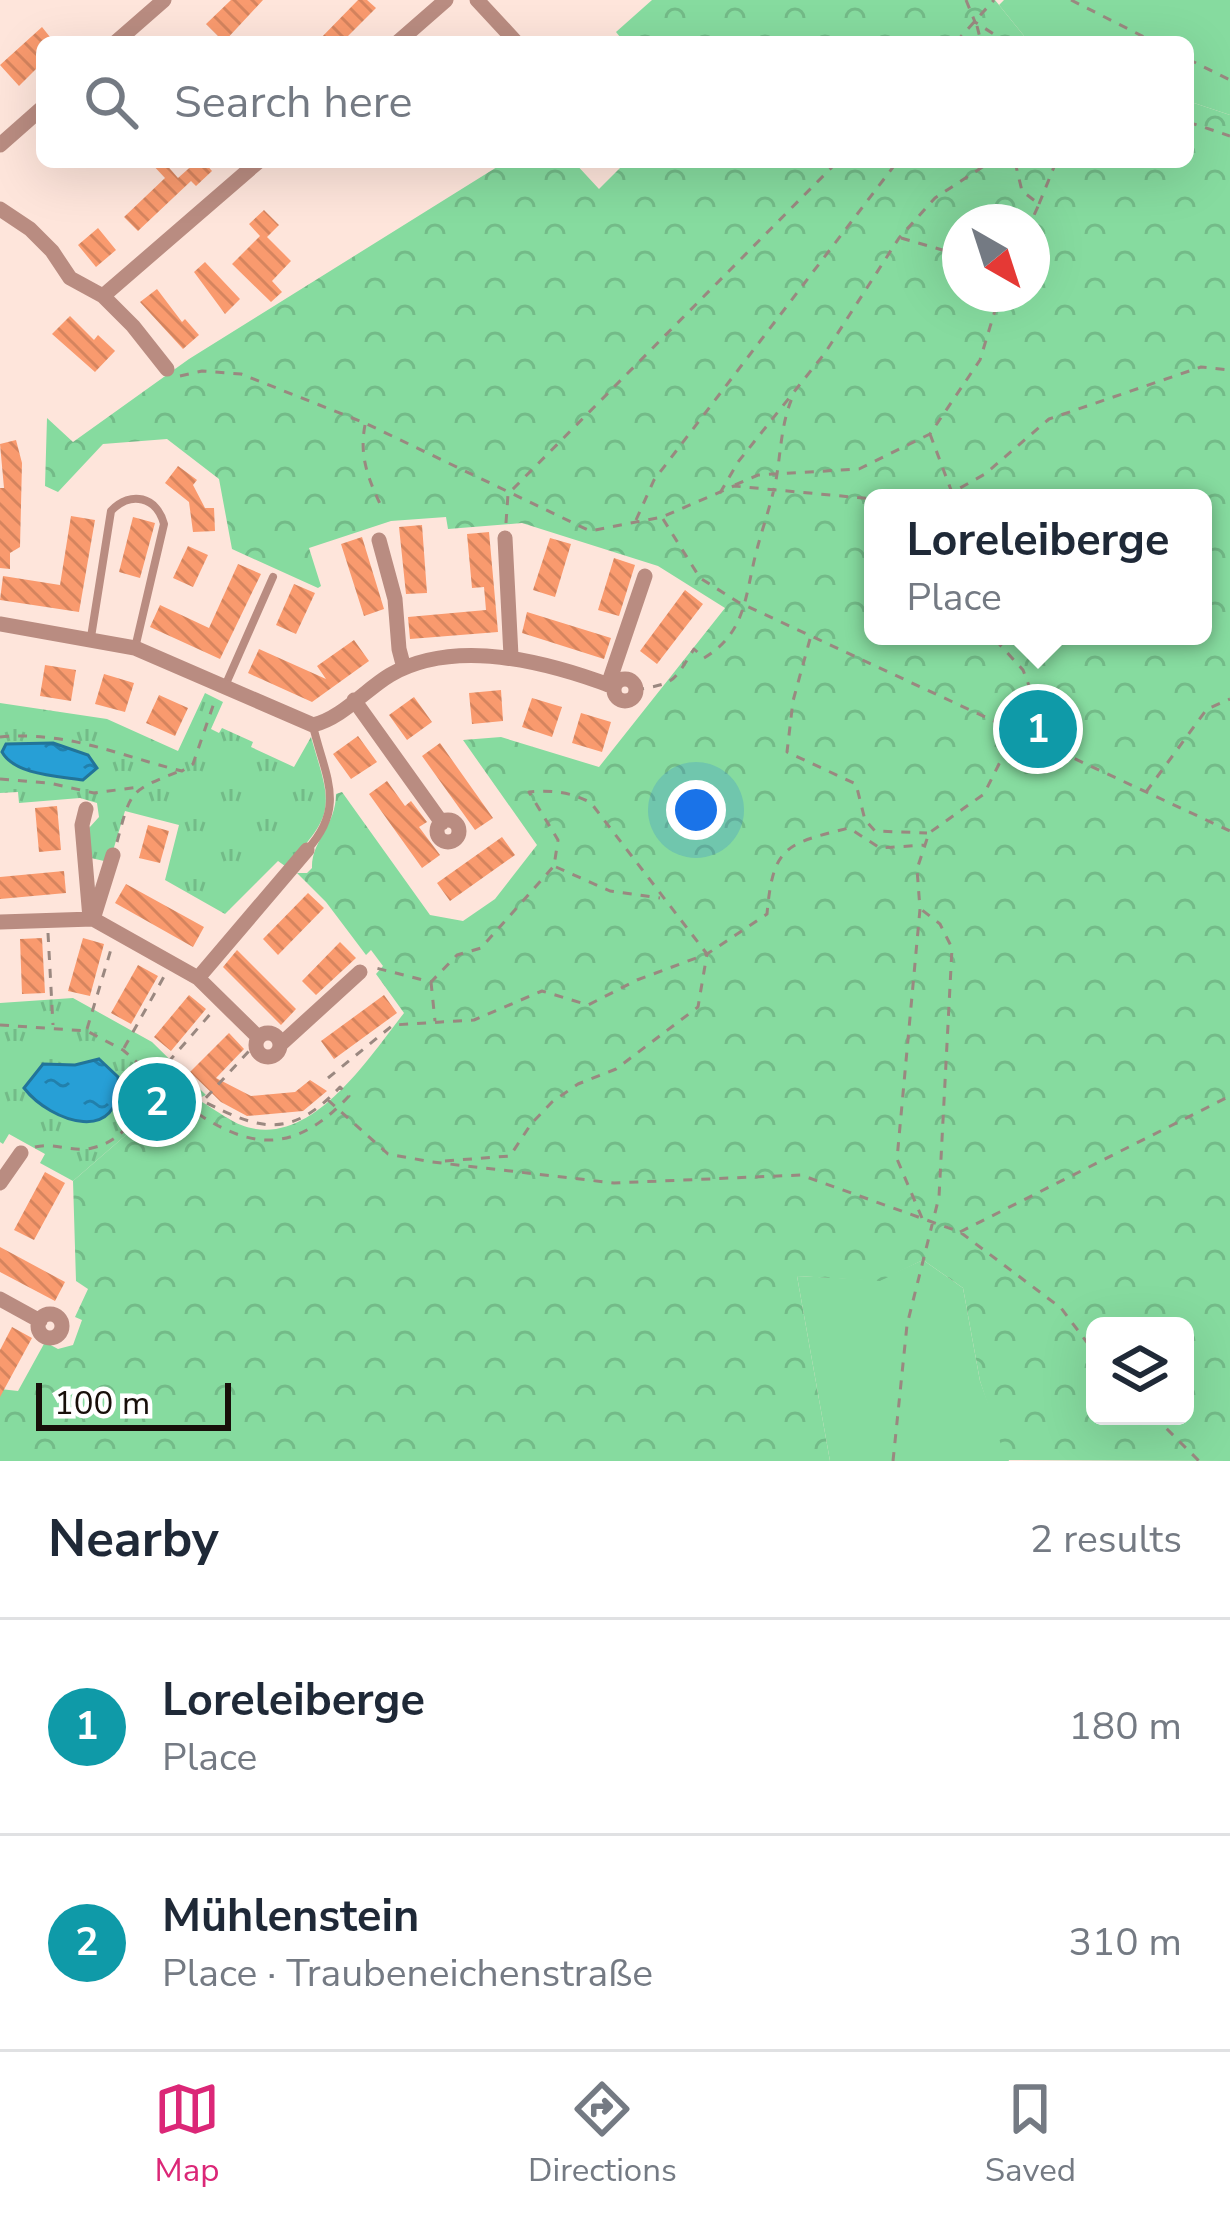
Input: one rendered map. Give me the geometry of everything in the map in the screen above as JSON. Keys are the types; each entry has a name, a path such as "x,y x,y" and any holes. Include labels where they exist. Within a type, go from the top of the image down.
{"street":[{"path":"123,36 164,0"},
{"path":"405,36 446,0"},
{"path":"477,0 510,36"},
{"path":"0,145 36,113"},
{"path":"103,296 251,168"},
{"path":"0,209 30,229 70,278 103,296 167,369"},
{"path":"505,538 512,656"},
{"path":"379,540 395,598 404,668"},
{"path":"611,686 645,576"},
{"path":"0,624 135,648 313,725 404,668 423,662 512,656 611,686 626,680 635,690"},
{"path":"354,700 442,823"},
{"path":"86,808 82,825 92,919"},
{"path":"198,978 307,850"},
{"path":"92,919 113,855"},
{"path":"0,922 92,919 198,978 257,1041 272,1033 281,1044 360,972"},
{"path":"0,1183 21,1153"},
{"path":"1,1301 40,1321"}],"lane":[{"path":"91,639 108,520 119,503 139,497 157,507 164,524 135,648"},
{"path":"222,687 272,578"},
{"path":"307,850 320,835 332,803 313,725"}],"path":[{"path":"966,0 979,36"},
{"path":"962,36 994,0"},
{"path":"1071,0 1142,36"},
{"path":"975,22 997,36"},
{"path":"1194,62 1230,80"},
{"path":"1194,124 1230,136"},
{"path":"505,538 508,494 831,168"},
{"path":"636,521 654,480 892,168"},
{"path":"719,494 738,462 825,353 899,238 935,198 981,168"},
{"path":"1016,168 1022,191 1039,204 1054,168"},
{"path":"899,238 942,250"},
{"path":"167,369 177,377 202,371 241,374 365,423 590,531 662,517 758,475 859,469 930,434 980,360 995,312"},
{"path":"963,489 1048,419 1201,367 1230,370"},
{"path":"635,690 661,689 677,676 694,649 704,658 738,626 747,606 754,557 774,489 782,424 795,390"},
{"path":"365,423 361,446 366,475 381,506"},
{"path":"930,434 952,489"},
{"path":"734,486 864,498"},
{"path":"662,517 700,578 747,606 1230,831"},
{"path":"811,638 793,701 787,752 856,784 866,820 875,831 929,833"},
{"path":"923,1220 897,1160 920,909 917,869 929,833 984,794 1033,696 1023,670 1000,645"},
{"path":"0,779 94,793 140,787 182,771 194,764 222,687"},
{"path":"1146,792 1207,709 1230,699"},
{"path":"0,737 29,734 84,740 182,771"},
{"path":"113,855 129,799 140,787"},
{"path":"432,1162 509,1156 552,1102 578,1084 616,1069 698,1006 707,954 591,803 574,793 529,791 558,840 554,866 481,947 457,955 431,982 435,1022"},
{"path":"328,1078 393,1025 474,1020 542,991 588,1006 637,980 707,954 767,914 771,872 795,842 849,828 880,848 925,844"},
{"path":"554,866 610,891 662,898"},
{"path":"893,1461 907,1325 939,1197 952,948 940,924 920,909"},
{"path":"47,919 53,1027"},
{"path":"87,1031 116,931"},
{"path":"123,1050 172,962"},
{"path":"360,972 374,966 431,982"},
{"path":"155,1077 222,1001"},
{"path":"0,1024 87,1031 123,1050 206,1120 251,1140 303,1135 349,1096 340,1087 299,1121 251,1126 203,1101"},
{"path":"131,1123 203,1101 257,1041"},
{"path":"141,1065 159,1114"},
{"path":"21,1153 49,1143 69,1149 92,1148 111,1140 140,1108 141,1065"},
{"path":"960,1232 1230,1096"},
{"path":"328,1100 388,1154 432,1162 614,1183 801,1175 960,1232 1061,1308 1086,1341"},
{"path":"1163,1425 1199,1461"}],"green space":[{"path":"652,0 995,0 1024,36 619,36 616,32"},
{"path":"1004,0 1230,0 1230,115 1194,103 1194,36 1024,36 999,5"},
{"path":"1194,103 1230,115 1230,1461 1006,1460 980,1381 963,1288 923,1260 880,1281 797,1276 830,1461 0,1461 0,1389 18,1391 45,1342 58,1349 73,1345 82,1320 75,1317 88,1289 76,1281 73,1181 134,1128 200,1101 251,1128 275,1129 297,1122 339,1092 404,1013 376,974 383,966 371,950 366,955 297,873 312,868 336,794 342,792 430,915 463,921 495,899 537,845 463,740 501,737 599,767 725,608 658,566 522,523 448,529 446,517 391,521 309,548 318,588 232,549 219,479 167,439 103,444 58,492 45,486 47,418 73,442 189,359 495,168 580,168 599,189 620,168 1194,168"},
{"path":"205,693 223,702 211,729 219,733 222,728 253,742 251,747 294,767 311,737 326,794 322,820 302,848 285,866 278,861 225,914 165,880 179,825 125,811 112,854 104,861 91,858 89,828 99,817 97,803 80,798 19,803 18,792 0,793 0,703 107,719 178,751"},
{"path":"73,998 152,1042 206,1095 134,1128 73,1181 40,1163 45,1154 9,1134 0,1142 0,1003"},
{"path":"923,1260 963,1288 980,1381 1009,1461 830,1461 797,1276 879,1280"}],"water":[{"path":"53,743 88,755 97,768 83,780 49,775 16,766 2,752 6,744"},
{"path":"99,1059 118,1077 117,1099 98,1120 67,1118 24,1088 43,1064 75,1065"}],"building":[{"path":"231,0 263,0 230,36 218,36 206,24"},
{"path":"358,0 367,0 376,8 348,36 323,36"},
{"path":"42,27 49,36 36,36 36,69 19,86 0,65"},
{"path":"156,168 169,168 178,178 189,168 212,171 196,186 191,181 138,231 124,217 165,178"},
{"path":"264,210 279,225 267,237 291,261 272,281 282,292 271,302 232,264 260,236 249,224"},
{"path":"98,228 116,250 96,267 78,245"},
{"path":"205,262 240,299 225,314 194,272"},
{"path":"157,289 182,322 185,319 199,335 183,349 140,302"},
{"path":"70,316 94,340 98,335 115,351 95,372 52,334"},
{"path":"16,440 22,463 20,547 10,553 10,569 0,568 0,488 4,488 0,444"},
{"path":"178,466 197,480 193,485 205,508 214,508 215,531 193,532 189,502 165,483"},
{"path":"71,516 95,520 79,612 0,600 3,576 60,585"},
{"path":"133,517 155,523 140,578 119,572"},
{"path":"422,525 427,593 406,594 399,527"},
{"path":"489,532 498,632 410,639 408,617 486,610 484,587 472,588 467,534"},
{"path":"362,537 384,609 364,616 341,544"},
{"path":"550,538 571,544 555,597 533,590"},
{"path":"188,546 208,555 193,587 173,578"},
{"path":"614,558 635,565 619,616 598,610"},
{"path":"238,564 261,574 220,659 150,627 160,605 209,628"},
{"path":"294,584 315,593 296,634 276,625"},
{"path":"685,590 703,604 657,664 640,651"},
{"path":"527,612 611,638 604,659 522,633"},
{"path":"354,640 369,661 312,702 248,673 259,649 326,679 317,666"},
{"path":"45,665 76,670 71,701 40,696"},
{"path":"104,674 134,683 125,712 95,704"},
{"path":"501,690 503,721 472,724 469,693"},
{"path":"159,695 188,708 175,736 146,723"},
{"path":"414,697 432,722 407,740 389,715"},
{"path":"532,698 562,707 552,737 522,727"},
{"path":"581,713 611,722 602,752 572,743"},
{"path":"358,736 377,762 351,779 333,754"},
{"path":"440,743 493,818 475,830 422,756"},
{"path":"387,781 405,806 411,801 427,822 419,827 440,855 422,868 369,794"},
{"path":"57,806 61,850 39,852 35,808"},
{"path":"148,825 169,831 160,863 139,858"},
{"path":"502,837 515,855 450,901 437,883"},
{"path":"64,871 66,893 0,899 0,877"},
{"path":"126,884 204,927 193,947 115,903"},
{"path":"308,893 324,908 278,955 263,939"},
{"path":"42,938 45,993 22,994 20,939"},
{"path":"83,938 104,944 90,996 68,991"},
{"path":"340,942 356,958 316,995 302,981"},
{"path":"237,950 296,1009 281,1025 223,967"},
{"path":"138,965 158,976 131,1024 111,1013"},
{"path":"189,995 206,1009 171,1051 154,1037"},
{"path":"384,995 397,1013 334,1059 321,1041"},
{"path":"229,1033 244,1049 216,1078 251,1096 295,1092 310,1080 327,1091 303,1111 247,1116 221,1102 190,1072"},
{"path":"45,1172 65,1183 34,1240 14,1230"},
{"path":"0,1247 65,1282 55,1301 0,1272"},
{"path":"12,1327 32,1338 0,1397 0,1350"}],"place":[{"name":"Loreleiberge","path":"1038,729"},
{"name":"Mühlenstein","path":"157,1102"}]}
